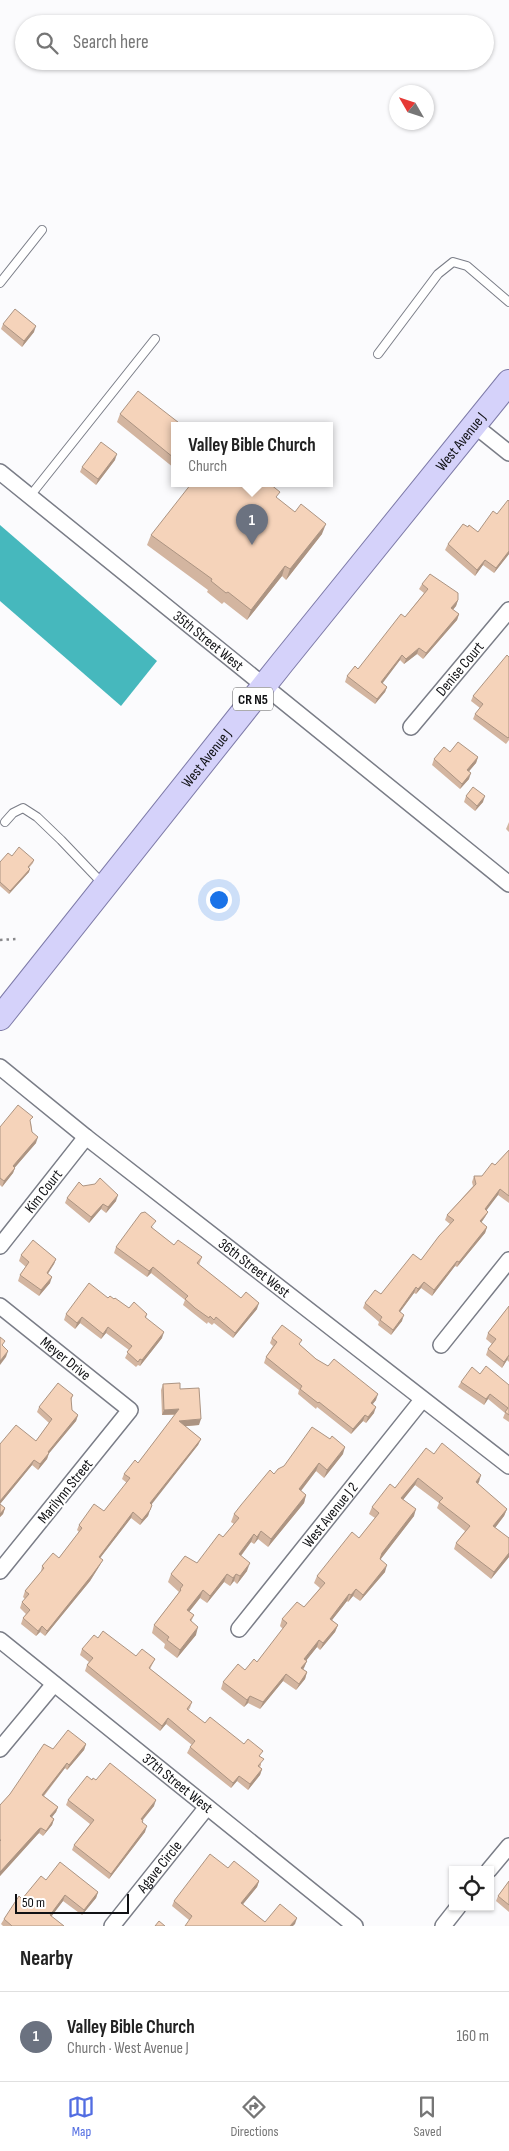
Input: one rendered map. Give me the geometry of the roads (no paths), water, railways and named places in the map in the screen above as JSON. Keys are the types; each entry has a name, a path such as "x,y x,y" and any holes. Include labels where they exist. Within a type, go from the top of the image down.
{"main road":[{"name":"West Avenue J","path":"0,1018 509,382"}],"street":[{"path":"474,425 509,453"},
{"name":"35th Street West","path":"0,472 509,884"},
{"name":"Denise Court","path":"411,727 509,610"},
{"name":"36th Street West","path":"0,1067 86,1137 509,1466"},
{"name":"Kim Court","path":"0,1246 86,1137"},
{"path":"441,1345 509,1260"},
{"name":"Meyer Drive","path":"0,1306 130,1410"},
{"name":"West Avenue J 2","path":"238,1629 422,1400"},
{"name":"Marilynn Street","path":"0,1571 130,1410"},
{"name":"37th Street West","path":"0,1640 355,1926"},
{"path":"0,1749 54,1684"},
{"name":"Agave Circle","path":"112,1926 207,1807"},
{"path":"492,1866 509,1846"},
{"path":"443,1926 455,1911"}],"lane":[{"path":"0,283 42,230"},
{"path":"378,354 438,274 453,262 467,266 509,302"},
{"path":"30,496 155,339"},
{"path":"5,822 13,813 23,808 30,812 61,840 105,886"}],"water":[{"path":"0,525 157,661 121,706 0,601"}],"place":[{"name":"Valley Bible Church","path":"252,545"}]}
